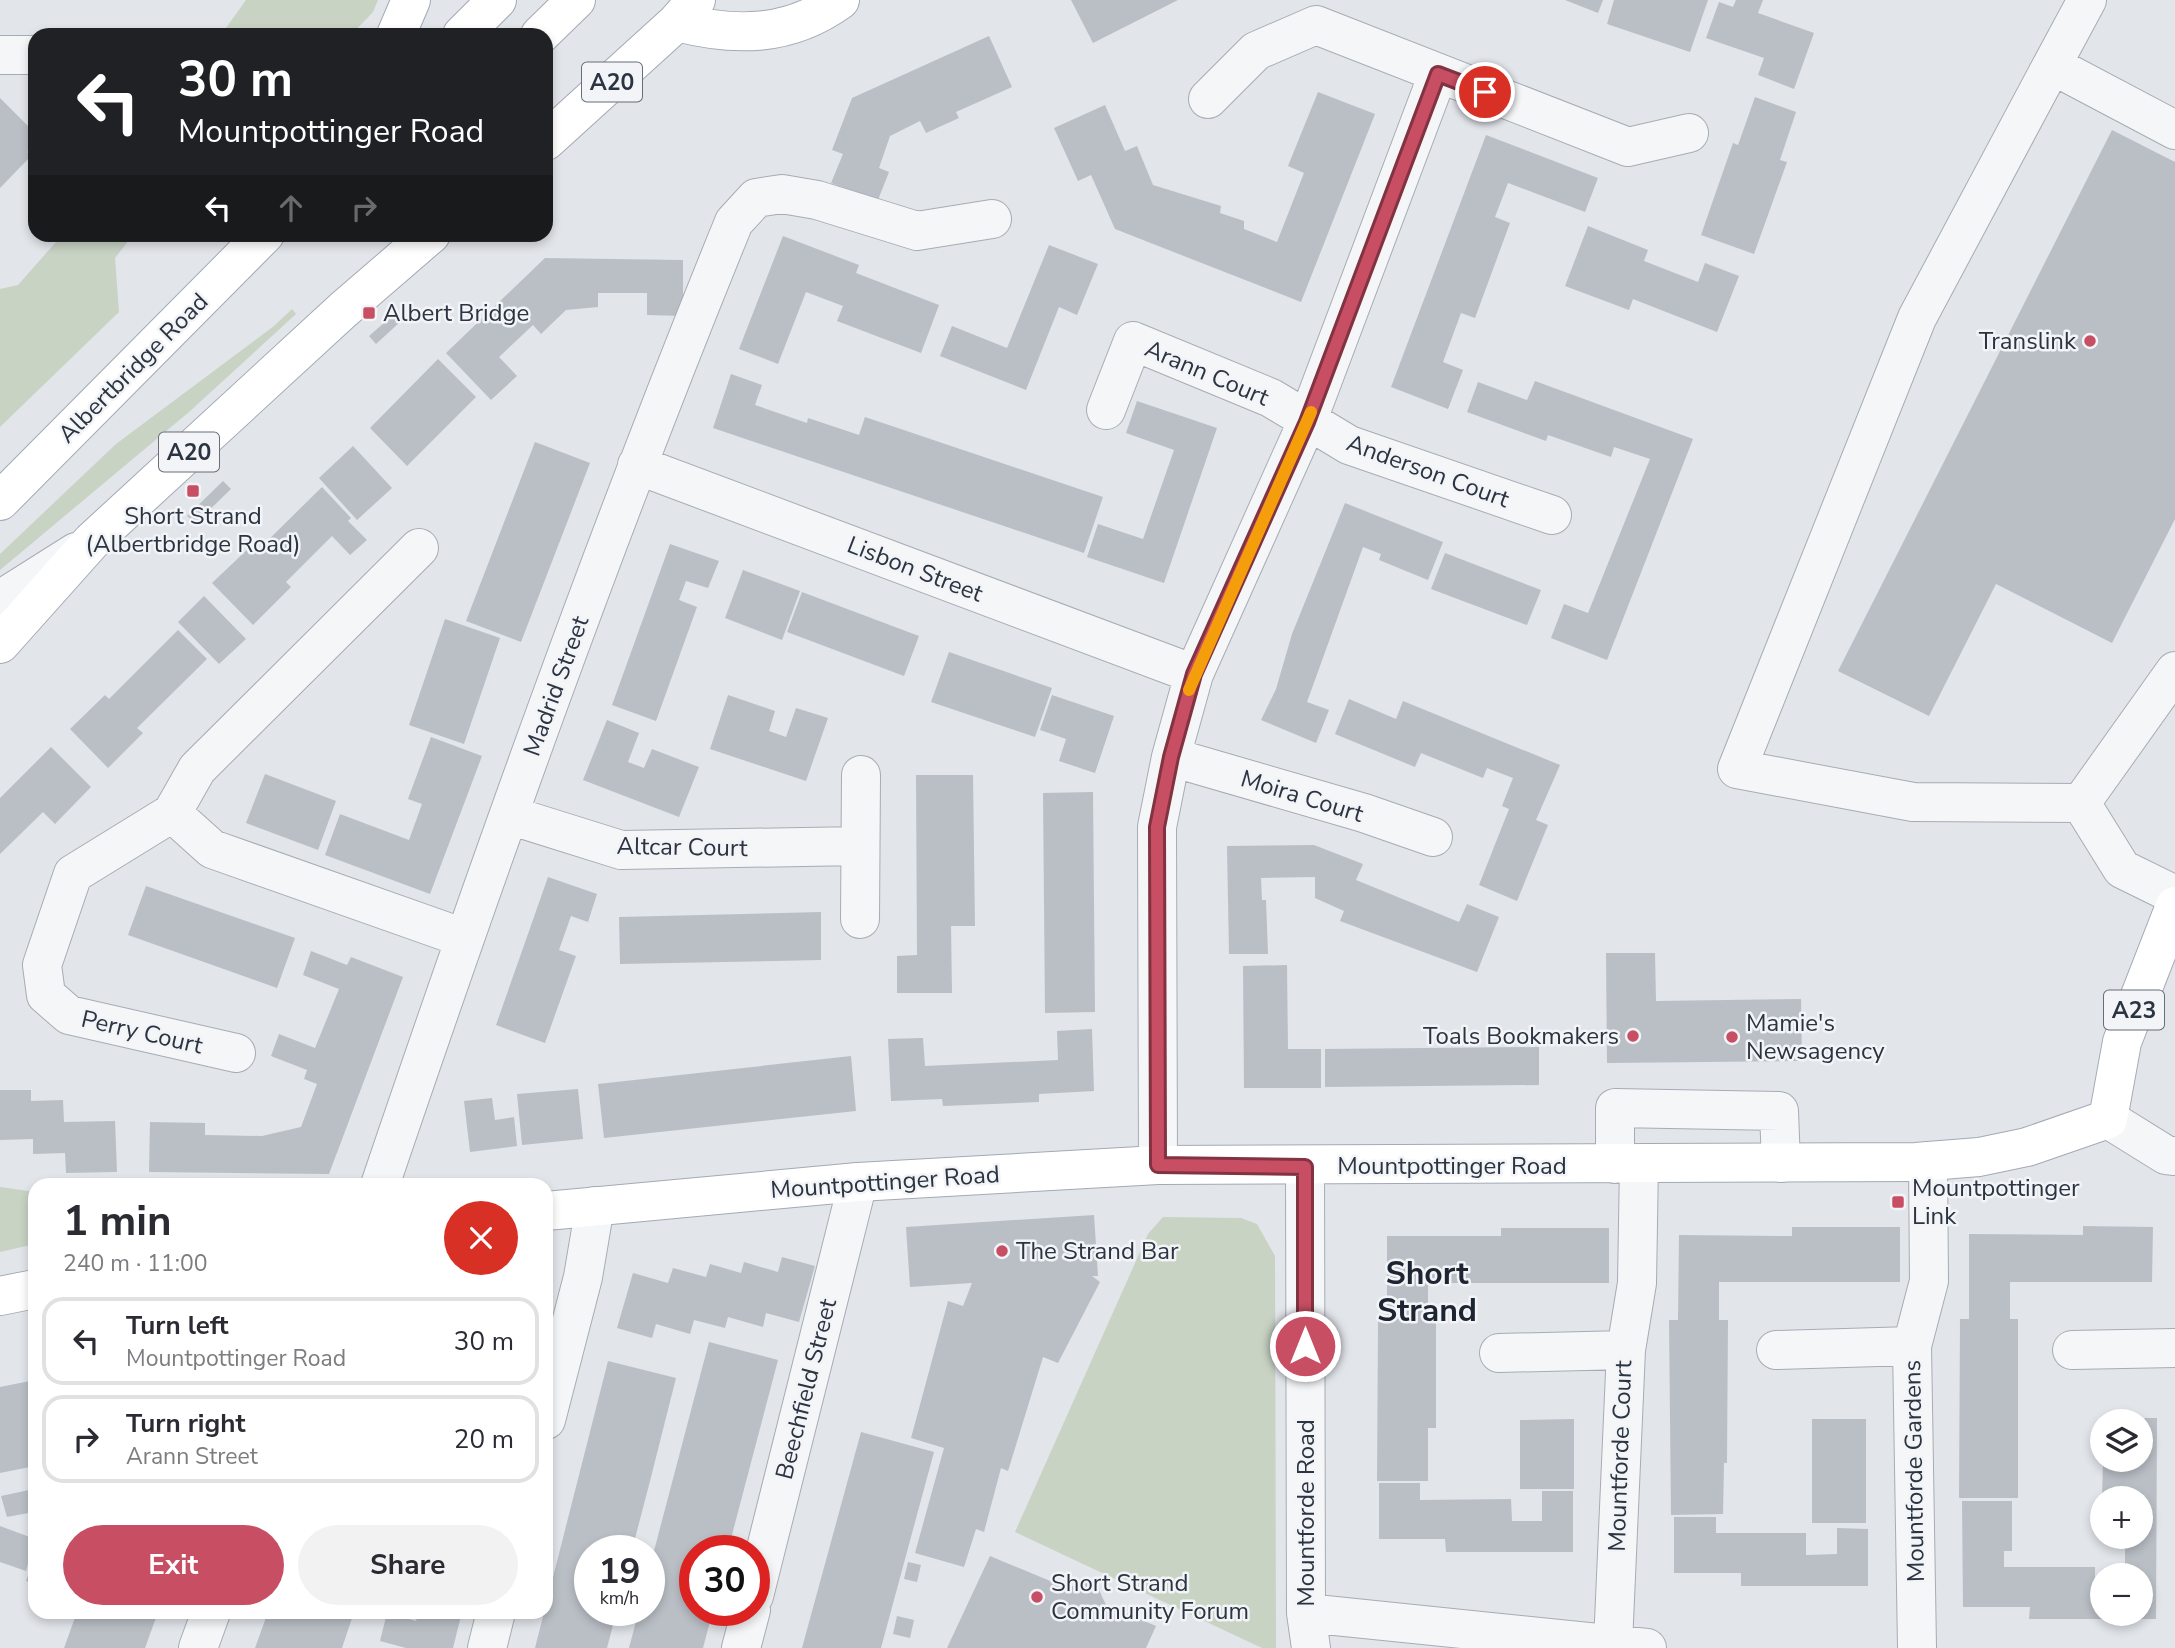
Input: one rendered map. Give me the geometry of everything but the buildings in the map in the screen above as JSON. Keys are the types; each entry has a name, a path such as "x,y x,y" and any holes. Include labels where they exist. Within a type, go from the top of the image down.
{"main road":[{"path":"399,28 411,0"},
{"path":"469,28 497,0"},
{"path":"547,28 576,0"},
{"path":"686,11 725,33 778,30 839,0"},
{"name":"A20","path":"553,134 686,11"},
{"name":"Albertbridge Road","path":"0,501 257,242"},
{"name":"A20","path":"0,644 92,541 421,242"},
{"name":"A23","path":"2108,1119 2122,1042 2175,906"},
{"name":"Mountpottinger Road","path":"553,1210 858,1182 1158,1165 1305,1167 1928,1161 1979,1157 2027,1147 2108,1119"},
{"path":"0,1296 28,1290"}],"street":[{"path":"2081,803 1913,802 1737,769 1917,318 2087,0"},
{"path":"1208,99 1256,51 1316,25 1628,147 1689,133"},
{"path":"0,55 28,55"},
{"path":"2052,65 2175,130"},
{"path":"1158,1165 1157,827 1171,757 1194,674 1307,422 1438,74"},
{"name":"Madrid Street","path":"382,1178 464,938 637,465 734,222 755,198 782,194 817,200 917,231 992,219"},
{"name":"Arann Court","path":"1106,410 1133,341 1271,398 1307,422"},
{"name":"Anderson Court","path":"1307,422 1349,445 1552,515"},
{"name":"Lisbon Street","path":"637,465 1194,674"},
{"path":"0,600 92,541"},
{"name":"Perry Court","path":"236,1054 69,1015 46,995 42,965 73,874 172,813 197,769 419,548"},
{"path":"2081,803 2175,671"},
{"name":"Moira Court","path":"1171,757 1364,813 1433,837"},
{"path":"860,919 861,775"},
{"path":"2081,803 2122,869 2175,895"},
{"path":"172,813 212,849 464,938"},
{"name":"Altcar Court","path":"509,815 621,850 859,846"},
{"path":"1626,1350 1637,1283 1627,1164 1615,1108 1779,1111 1781,1163"},
{"path":"2108,1119 2165,1155 2175,1156"},
{"path":"1912,1346 1929,1281 1928,1161"},
{"name":"Mountforde Road","path":"1305,1167 1309,1630"},
{"name":"Beechfield Street","path":"769,1535 858,1182"},
{"path":"553,1393 583,1277 595,1206"},
{"name":"Mountforde Gardens","path":"1776,1350 1912,1346 1917,1648"},
{"path":"2073,1350 2175,1348"},
{"name":"Mountforde Court","path":"1499,1353 1626,1350 1630,1646"},
{"path":"198,1648 208,1619"},
{"path":"487,1648 494,1619"},
{"path":"741,1648 747,1626"},
{"path":"1309,1630 1630,1646"}],"green space":[{"path":"246,0 378,0 373,12 358,28 226,28"},
{"path":"56,242 128,242 115,258 119,312 0,427 0,289 18,285"},
{"path":"292,309 296,314 189,412 0,570 0,554 116,444 274,326"},
{"path":"0,1187 28,1191 28,1246 0,1252"},
{"path":"1163,1217 1241,1218 1257,1224 1275,1256 1276,1648 1262,1648 1015,1532 1148,1234"}],"slow traffic":[{"path":"1189,690 1311,412"}],"place":[{"name":"Albert Bridge","path":"369,313"},
{"name":"Translink","path":"2090,341"},
{"name":"Short Strand (Albertbridge Road)","path":"193,491"},
{"name":"Toals Bookmakers","path":"1633,1036"},
{"name":"Mamie's Newsagency","path":"1732,1037"},
{"name":"Mountpottinger Link","path":"1898,1202"},
{"name":"The Strand Bar","path":"1002,1251"},
{"name":"Short Strand Community Forum","path":"1037,1597"}],"district":[{"name":"Short Strand","path":"1427,1292"}],"route":[{"path":"1305,1346 1305,1167 1158,1165 1157,827 1171,757 1194,674 1307,422 1438,74 1485,92"}]}
